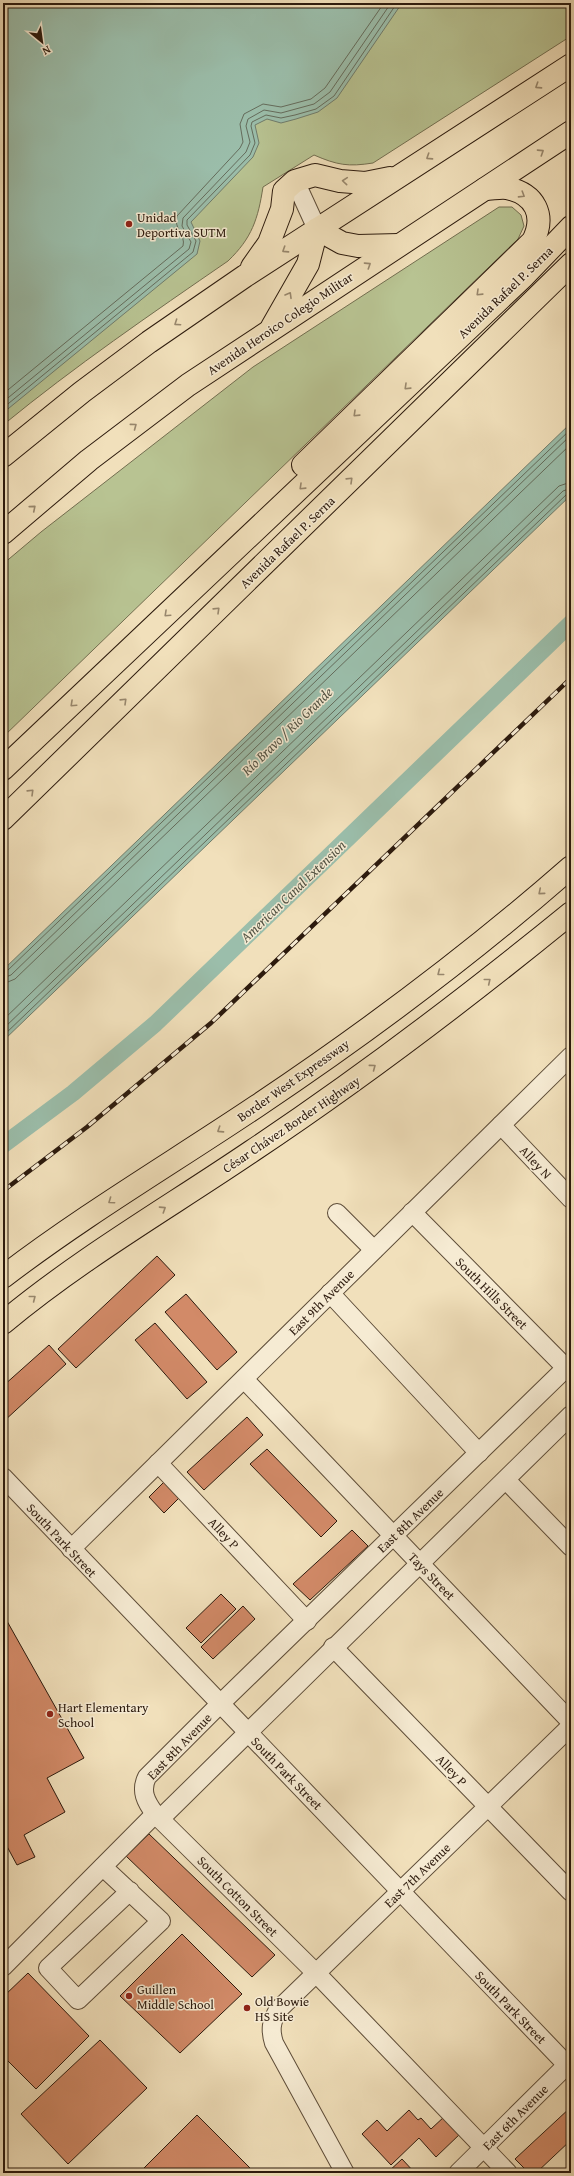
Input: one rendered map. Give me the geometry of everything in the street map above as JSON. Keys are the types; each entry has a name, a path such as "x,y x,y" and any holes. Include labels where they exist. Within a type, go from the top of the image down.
{"main road":[{"path":"3,456 94,383 149,342 245,276 571,65"},
{"name":"Avenida Heroico Colegio Militar","path":"3,533 107,446 188,385 571,132"},
{"path":"245,276 269,242 282,209 284,191 296,181 315,175 340,181 365,183 398,177"},
{"path":"227,558 267,500 533,241 540,222 538,212 532,202 515,190 505,188 485,189"},
{"name":"Avenida Rafael P. Serna","path":"3,769 435,361 524,276 571,227"},
{"path":"317,229 342,243 358,246 399,245"},
{"path":"271,329 308,264 317,229"},
{"name":"Avenida Rafael P. Serna","path":"3,819 571,264"},
{"name":"Border West Expressway","path":"3,1277 131,1188 284,1087 389,1013 482,940 571,867"},
{"name":"César Chávez Border Highway","path":"3,1323 34,1297 104,1247 252,1152 342,1090 481,987 571,913"}],"street":[{"path":"296,181 317,229"},
{"name":"East 9th Avenue","path":"71,1549 571,1056"},
{"name":"Alley N","path":"501,1125 571,1199"},
{"name":"South Hills Street","path":"412,1212 569,1368"},
{"path":"337,1213 374,1250"},
{"path":"330,1293 479,1453"},
{"name":"East 8th Avenue","path":"158,1817 144,1795 143,1786 147,1777 220,1704 569,1368"},
{"name":"Tays Street","path":"244,1379 571,1722"},
{"path":"3,1966 103,1867 249,1732 571,1415"},
{"name":"Alley P","path":"158,1463 307,1621"},
{"name":"South Park Street","path":"3,1477 400,1891 570,2065"},
{"path":"506,1480 571,1547"},
{"name":"Alley P","path":"334,1647 571,1892"},
{"name":"East 7th Avenue","path":"345,2173 274,2043 271,2029 273,2019 278,2010 317,1974 487,1806 571,1726"},
{"name":"South Cotton Street","path":"158,1817 317,1974 508,2173"},
{"path":"103,1867 130,1891 161,1920 78,2000 48,1968 130,1891"},
{"name":"East 6th Avenue","path":"458,2173 570,2065"}],"shaded area":[{"name":"Unidad Deportiva SUTM","path":"3,3 571,3 571,36 373,163 349,165 329,161 314,155 263,187 259,209 253,227 243,244 228,261 86,361 3,425"},
{"path":"499,207 512,207 521,215 524,226 518,239 3,737 3,564 41,532 253,367"}],"water":[{"name":"Unidad Deportiva SUTM","path":"3,3 402,3 337,98 318,112 281,123 267,119 255,125 259,143 253,157 191,222 200,241 197,254 3,413"},
{"name":"Río Bravo / Rio Grande","path":"571,423 571,495 3,1041 3,970"}],"building":[{"path":"157,1256 175,1275 76,1368 58,1349"},
{"path":"186,1294 237,1352 217,1370 165,1312"},
{"path":"155,1323 207,1382 187,1399 135,1340"},
{"path":"49,1345 66,1364 3,1422 3,1386"},
{"path":"247,1417 263,1435 204,1490 187,1472"},
{"path":"267,1449 337,1521 321,1537 250,1464"},
{"path":"165,1481 180,1497 164,1513 149,1497"},
{"path":"352,1530 368,1546 310,1600 293,1584"},
{"path":"221,1594 236,1609 201,1643 186,1628"},
{"path":"243,1606 255,1619 213,1659 201,1647"},
{"path":"3,1614 84,1758 47,1778 65,1812 24,1835 35,1857 17,1865 3,1839"},
{"path":"149,1834 275,1955 252,1977 126,1856"},
{"path":"182,1934 242,1994 180,2053 120,1996"},
{"path":"28,1973 89,2036 36,2089 3,2056 3,1997"},
{"path":"100,2040 147,2088 68,2164 21,2114"},
{"path":"571,2107 571,2140 536,2173 529,2173 515,2159"},
{"path":"409,2110 418,2120 421,2118 431,2129 445,2116 461,2133 436,2157 419,2138 391,2165 362,2134 377,2120 387,2131"},
{"path":"197,2115 255,2173 139,2173"},
{"path":"402,2159 415,2173 387,2173"}],"waterway":[{"name":"American Canal Extension","path":"3,1145 73,1093 155,1024 571,623"}],"railway":[{"path":"3,1191 87,1127 211,1023 571,678"}],"place":[{"name":"Unidad Deportiva SUTM","path":"129,224"},
{"name":"Hart Elementary School","path":"50,1714"},
{"name":"Guillen Middle School","path":"129,1996"},
{"name":"Old Bowie HS Site","path":"247,2008"}]}
